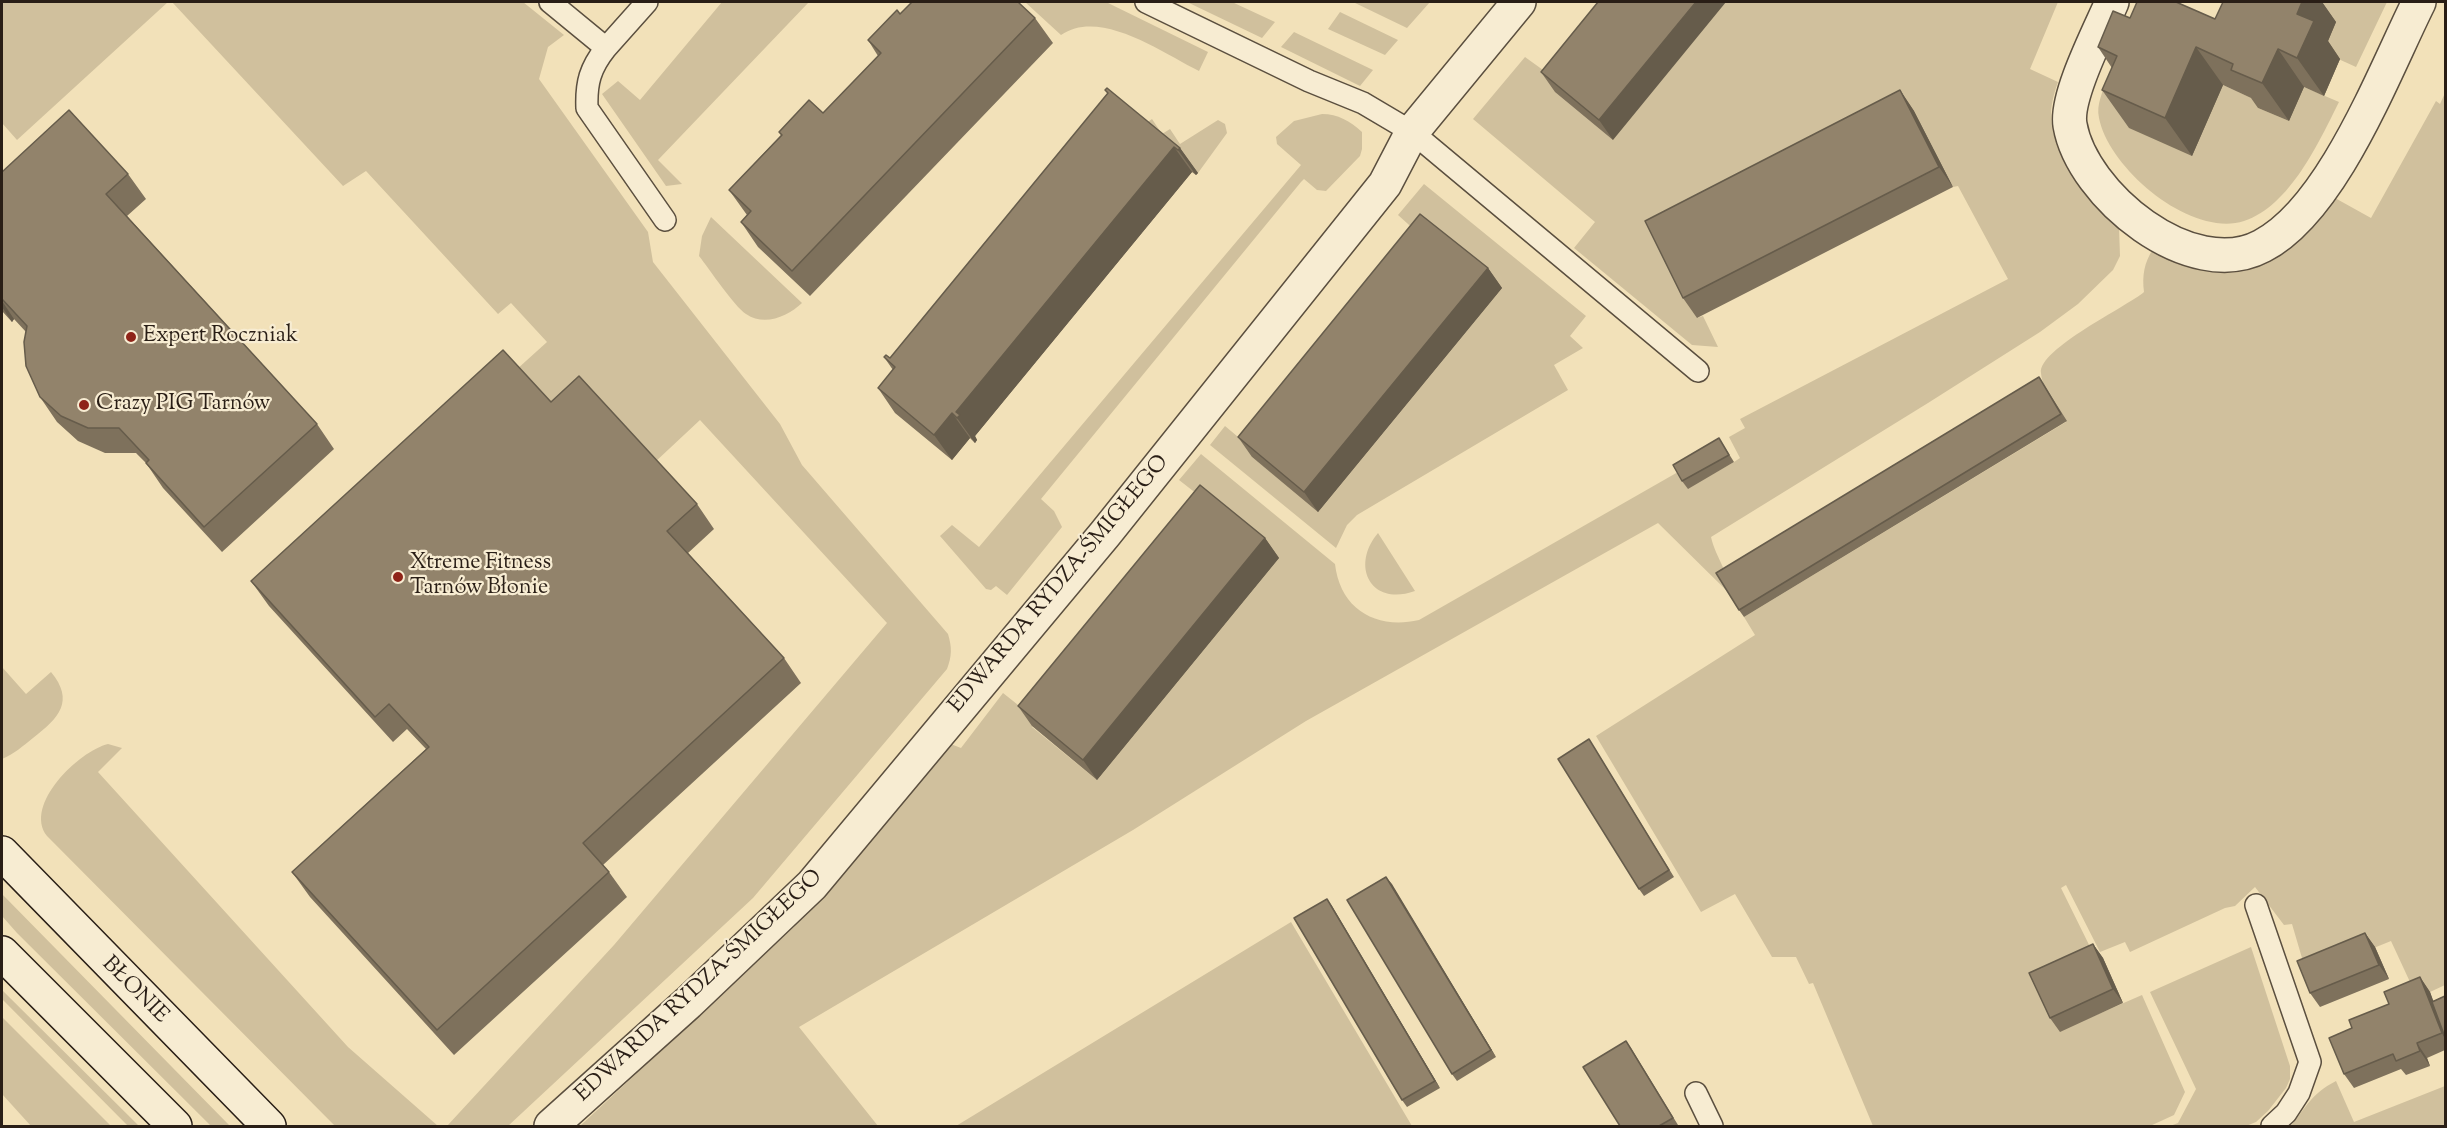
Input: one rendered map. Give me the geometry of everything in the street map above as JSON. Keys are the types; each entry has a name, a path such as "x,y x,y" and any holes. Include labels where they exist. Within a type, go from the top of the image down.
{"street":[{"name":"EDWARDA RYDZA-ŚMIGŁEGO","path":"551,1126 688,1003 812,885 1105,534 1385,184 1412,132 1519,2"},
{"path":"2112,2 2072,99 2070,124 2081,154 2101,186 2133,219 2178,246 2212,255 2236,255 2262,246 2286,228 2319,195 2339,165 2419,2"},
{"name":"BŁONIE","path":"2,852 269,1126"},
{"path":"2,953 176,1126"}],"lane":[{"path":"550,2 606,48"},
{"path":"647,2 593,64 586,86 587,108 665,220"},
{"path":"1146,2 1309,81 1363,103 1412,132 1698,371"},
{"path":"2256,905 2310,1062 2299,1093 2286,1113 2272,1126"},
{"path":"1696,1093 1712,1126"}],"shaded area":[{"path":"2,2 168,2 17,140 2,123"},
{"path":"172,2 523,2 564,35 548,47 539,79 648,232 653,262 780,424 802,465 948,634 951,652 947,669 753,898 508,1126 447,1126 614,945 887,623 700,420 654,463 569,427 516,370 547,342 511,303 498,314 366,171 343,186"},
{"path":"722,2 809,2 658,160 682,184 666,186 602,94 618,81 640,100"},
{"path":"1025,2 1106,2 1208,52 1199,71 1149,44 1112,30 1094,27 1077,28 1061,35"},
{"path":"1187,2 1232,2 1275,22 1262,38"},
{"path":"1353,2 1430,2 1407,28"},
{"path":"1726,2 2058,2 2030,69 2058,82 2051,115 2055,139 2079,181 2119,227 2120,256 2113,270 2078,304 2040,332 1711,537 1725,571 1729,593 1658,523 1306,721 1133,830 799,1027 878,1126 580,1126 793,928 948,743 961,748 1003,693 1037,720 1032,727 1097,780 1279,558 1179,480 1201,454 1335,564 1338,580 1344,593 1363,613 1388,622 1419,620 1678,472 1688,488 1734,462 1740,458 1729,437 1745,428 1740,419 2008,279 1958,186 1953,187 1914,111 1697,318 1703,316 1718,347 1692,345 1574,248 1595,222 1473,119 1525,57 1561,83"},
{"path":"2289,2 2387,2 2356,67 2323,52"},
{"path":"1340,12 1398,40 1385,55 1328,29"},
{"path":"1294,32 1373,70 1360,86 1281,47"},
{"path":"2107,79 2223,85 2260,102 2258,108 2289,121 2304,87 2339,102 2301,171 2275,202 2244,221 2223,224 2200,219 2177,209 2155,195 2118,158 2106,138 2098,113"},
{"path":"2445,93 2445,985 2430,992 2410,982 2391,941 2307,975 2292,924 2284,925 2255,887 2235,906 2225,908 2130,952 2125,942 2100,952 2066,885 2061,888 2097,961 2087,1019 2142,995 2185,1092 2174,1115 2150,1126 1873,1126 1813,983 1809,984 1796,957 1772,957 1735,894 1701,912 1596,736 1755,635 1744,617 2066,422 2044,386 2041,373 2044,363 2068,341 2144,292 2144,270 2153,249 2206,269 2224,272 2241,271 2273,259 2288,249 2314,225 2335,198 2371,218 2436,101 2440,104"},
{"path":"1134,110 1145,124 1152,119 1162,134 1170,129 1180,144 1218,120 1225,124 1227,133 1198,173 1127,115"},
{"path":"1322,114 1344,119 1362,132 1360,156 1326,191 1317,190 1304,179 1301,182 1041,499 1054,511 1062,527 1007,595 996,586 991,590 986,589 940,536 952,525 979,547 1301,165 1277,144 1276,137 1294,121"},
{"path":"1424,184 1586,316 1570,336 1583,348 1554,365 1568,390 1357,515 1347,525 1336,548 1210,445 1225,426 1256,452 1252,457 1319,511 1428,242 1398,215"},
{"path":"711,217 802,303 783,316 768,320 753,318 741,310 699,256 702,236"},
{"path":"1378,533 1415,591 1400,594 1387,593 1377,588 1370,580 1366,570 1366,558"},
{"path":"2,667 26,694 51,672 58,682 63,700 56,716 42,731 18,750 2,759"},
{"path":"108,744 122,748 98,772 348,1047 438,1126 335,1126 47,836 42,823 42,810 48,795 70,768 83,757"},
{"path":"2,894 228,1126 211,1126 17,933 2,916"},
{"path":"1291,922 1412,1126 956,1126"},
{"path":"2251,947 2290,1066 2290,1079 2286,1088 2268,1111 2256,1122 2246,1126 2170,1126 2178,1123 2196,1089 2150,992"},
{"path":"2,990 139,1126 128,1126 2,999"},
{"path":"2,1017 111,1126 31,1126 2,1094"},
{"path":"2336,1081 2354,1122 2445,1086 2445,1126 2291,1126 2315,1096"}],"building":[{"path":"912,2 1018,2 1035,18 792,271 741,222 751,211 729,190 782,135 779,132 809,100 823,113 881,53 868,40 897,10 900,14"},
{"path":"1598,2 1696,2 1599,120 1541,72"},
{"path":"2137,2 2176,2 2215,19 2223,2 2302,2 2297,14 2314,21 2297,58 2278,49 2262,83 2231,70 2233,64 2196,47 2165,118 2102,90 2117,56 2098,47 2113,11 2130,18"},
{"path":"1107,88 1180,148 1178,150 1174,147 956,412 960,415 957,418 952,413 934,435 878,388 895,367 884,357 886,355 890,358 1108,93 1105,90"},
{"path":"1900,90 1939,167 1683,298 1645,221"},
{"name":"Expert Roczniak","path":"69,110 128,174 106,194 317,424 204,527 146,463 149,460 119,428 88,428 61,416 40,397 26,366 24,342 27,326 2,299 2,172"},
{"path":"1420,214 1488,268 1304,492 1238,437"},
{"path":"503,350 551,402 579,376 697,504 667,531 784,658 583,843 609,872 437,1030 292,872 429,747 389,704 375,717 251,581"},
{"path":"2039,377 2061,414 1739,610 1716,573"},
{"path":"1719,438 1729,455 1682,481 1673,465"},
{"path":"1200,485 1265,538 1083,760 1018,706"},
{"path":"1589,739 1669,870 1639,889 1558,759"},
{"path":"1386,877 1491,1050 1452,1074 1347,900"},
{"path":"1327,899 1435,1081 1402,1100 1294,918"},
{"path":"2365,933 2379,965 2310,993 2297,961"},
{"path":"2093,944 2113,989 2050,1018 2029,973"},
{"path":"2420,977 2442,1033 2417,1043 2420,1051 2396,1061 2393,1054 2344,1074 2329,1038 2352,1028 2349,1020 2389,1004 2384,992"},
{"path":"2445,996 2445,1037 2432,1002"},
{"path":"1626,1041 1673,1118 1659,1126 1620,1126 1583,1067"}],"place":[{"name":"Expert Roczniak","path":"131,337"},
{"name":"Crazy PIG Tarnów","path":"84,405"},
{"name":"Xtreme Fitness Tarnów Błonie","path":"398,577"}]}
